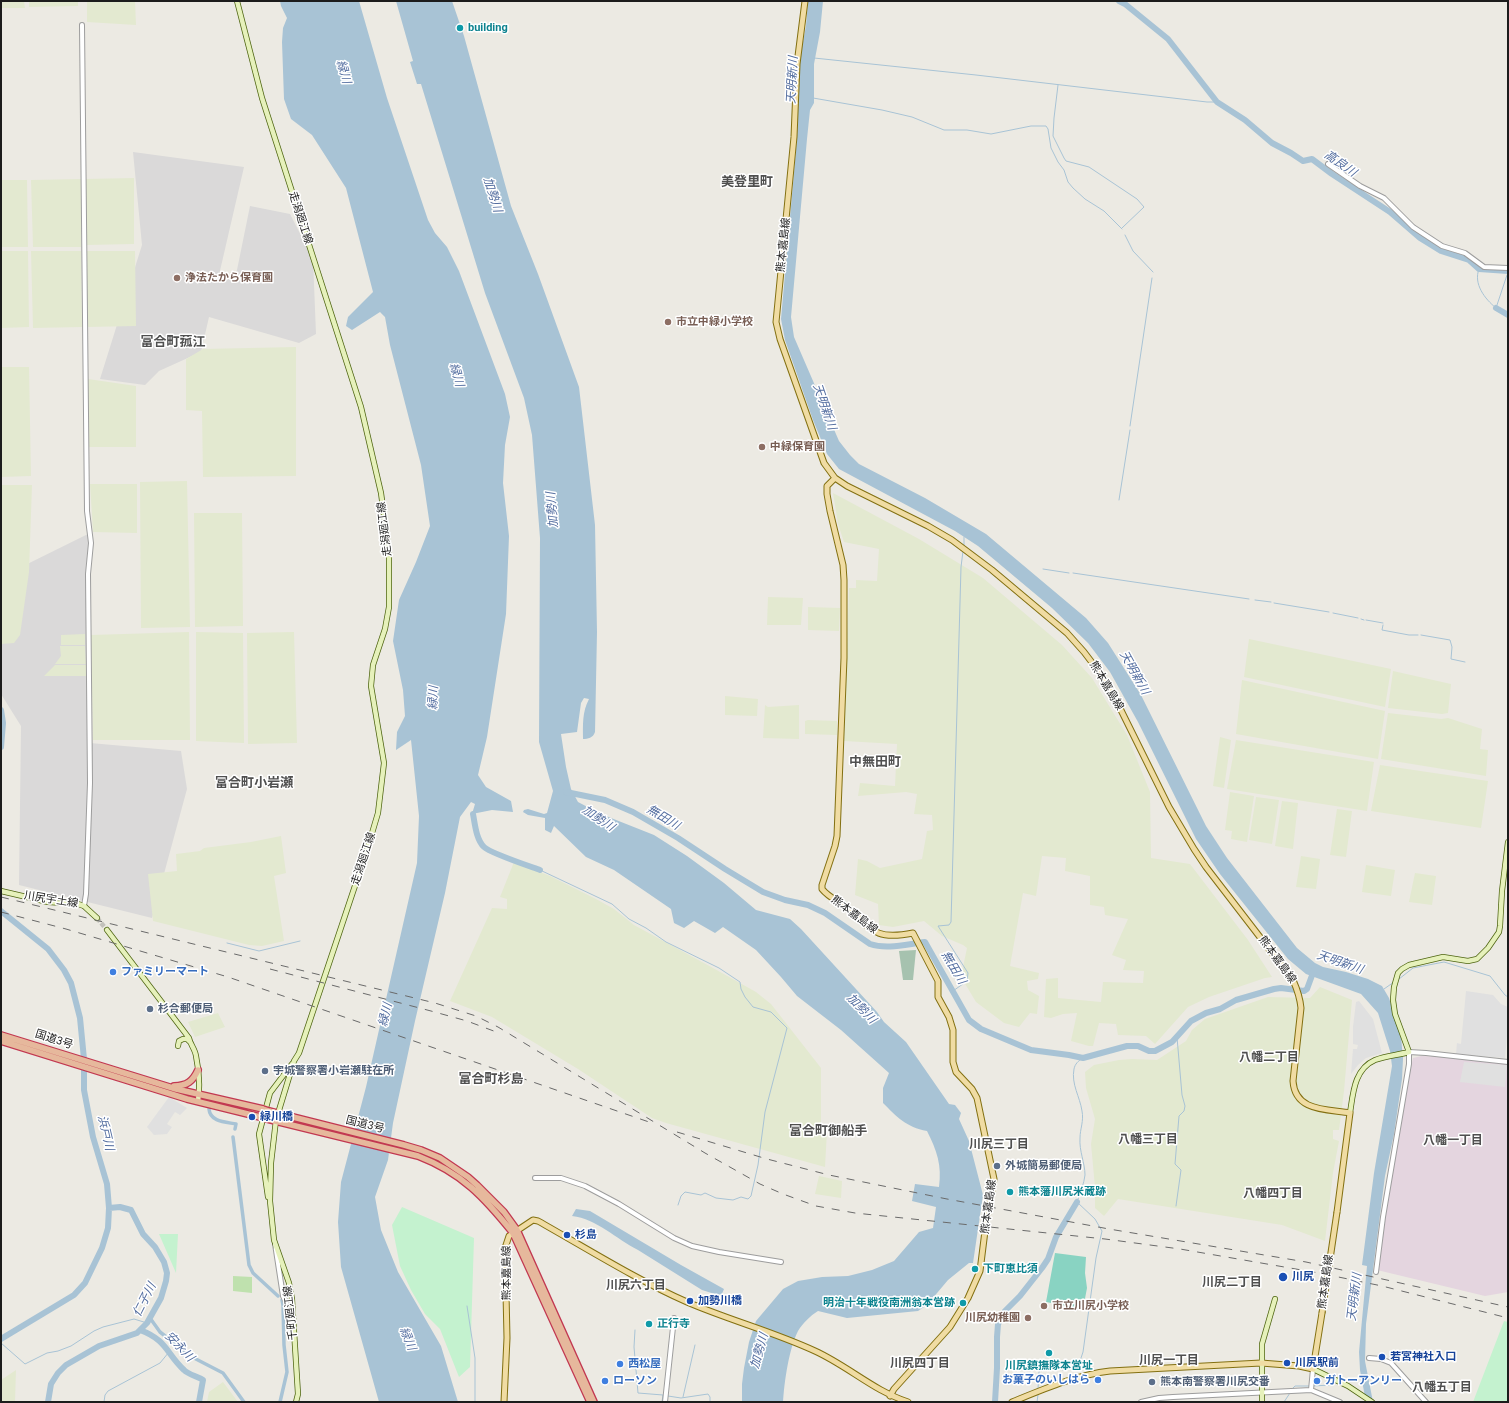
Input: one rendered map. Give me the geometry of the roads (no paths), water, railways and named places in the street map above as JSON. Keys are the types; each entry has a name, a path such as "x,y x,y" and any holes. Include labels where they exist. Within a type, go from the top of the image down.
{"highway":[{"name":"国道3号","path":"1,1035 164,1085 198,1098 280,1113 404,1145 440,1158 468,1177 504,1212 515,1231 594,1402"},
{"name":"国道3号","path":"1,1041 98,1072 198,1098 267,1119 404,1152 436,1163 462,1179 515,1231 525,1258 590,1402"},
{"path":"164,1085 176,1086 187,1084 193,1080 198,1070"}],"main road":[{"name":"走潟廻江線","path":"237,1 263,104 361,407 380,487 389,552 389,607 385,629 373,665 372,686 384,763 378,813 299,1053 270,1093 259,1134"},
{"name":"熊本嘉島線","path":"805,1 797,64 794,137 776,322 780,339 824,463 835,478 847,486 922,523 952,540 992,570 1067,633 1103,676 1169,807 1194,849 1206,867 1293,980 1301,1008 1293,1081 1295,1093 1298,1098 1307,1105 1350,1113 1313,1369"},
{"name":"熊本嘉島線","path":"835,478 827,486 827,494 844,570 844,658 837,836 822,889 829,896 849,909 875,932 881,935 893,936 912,933 937,978 938,997 952,1024 953,1065 956,1072 972,1089 977,1098 994,1179 985,1228 982,1263 974,1288 950,1327 890,1396"},
{"path":"1350,1113 1353,1091 1360,1072 1375,1061 1406,1053 1393,996 1396,978 1402,969 1409,965 1443,957 1468,961 1477,959 1488,948 1499,932 1508,842"},
{"name":"川尻宇土線","path":"1,891 48,902 78,904 84,906 97,918"},
{"path":"107,930 183,1028 190,1042"},
{"path":"178,1046 179,1041 187,1039 194,1047 198,1070 198,1098"},
{"name":"走潟廻江線","path":"278,1121 294,1061"},
{"name":"千町廻江線","path":"278,1121 271,1163 270,1201 274,1240 290,1287 292,1299 298,1394 296,1402"},
{"name":"千町廻江線","path":"259,1134 267,1193 270,1201"},
{"name":"熊本嘉島線","path":"504,1402 507,1338 506,1248 508,1239 515,1231 532,1220 538,1221 662,1290 689,1303 817,1352 890,1396 908,1402"},
{"path":"1262,1402 1262,1344 1275,1300"},
{"path":"1012,1402 1073,1378 1098,1372 1261,1363 1313,1369 1333,1378 1372,1402"}],"street":[{"path":"82,25 87,511 91,543 88,574 90,792 86,894 84,906"},
{"path":"1328,164 1360,186 1384,198 1413,227 1442,246 1465,253 1484,267 1508,268"},
{"path":"1376,1272 1382,1223 1409,1064 1406,1053 1426,1053 1508,1062"},
{"path":"535,1178 561,1178 585,1186 612,1199 674,1238 692,1246 781,1262"},
{"path":"274,1240 283,1296 286,1302 294,1336"},
{"path":"665,1402 674,1318"},
{"path":"1369,1358 1381,1359 1390,1363 1426,1402"},
{"path":"1311,1390 1313,1369"},
{"path":"1141,1402 1159,1398 1311,1390 1340,1402"}],"water":[{"name":"緑川","path":"280,1 359,1 387,98 428,220 435,233 447,247 459,271 505,394 510,417 505,445 503,483 509,536 506,614 487,737 478,775 486,787 511,801 513,812 492,810 472,814 475,804 471,802 460,817 445,893 393,1123 388,1160 375,1197 381,1230 398,1272 441,1346 458,1402 379,1402 341,1267 338,1222 341,1182 366,1087 417,863 419,816 411,740 396,750 397,732 405,716 403,690 393,641 399,600 430,526 421,465 390,345 385,317 380,312 352,330 346,326 348,317 373,292 346,188 312,135 291,119 284,99 282,42 283,28 287,18"},
{"name":"加勢川","path":"396,1 452,1 464,36 511,206 538,274 579,387 595,525 597,632 595,732 590,738 583,739 584,714 589,699 584,698 581,703 577,732 561,734 571,789 578,802 601,814 654,835 687,856 724,883 756,910 790,919 801,929 877,1012 884,1022 906,1042 949,1104 955,1105 961,1113 959,1119 969,1141 983,1195 973,1263 969,1263 948,1280 927,1305 918,1311 847,1318 818,1311 809,1317 798,1331 792,1347 784,1385 783,1402 742,1402 744,1368 749,1342 756,1321 783,1289 798,1281 822,1277 848,1276 872,1270 894,1261 919,1232 933,1228 936,1207 912,1201 915,1184 939,1187 940,1172 938,1158 934,1145 927,1131 908,1124 883,1103 883,1088 889,1073 841,1030 797,996 756,950 723,927 715,933 694,921 684,928 674,923 671,909 614,870 586,857 554,826 551,833 545,830 545,818 528,815 523,812 524,810 528,809 544,814 547,813 553,791 539,742 540,538 532,435 524,398 485,293 421,84 417,84 410,62 413,61"},
{"name":"天明新川","path":"808,1 823,1 820,32 814,64 814,103 810,110 791,317 794,337 839,441 859,464 925,498 986,534 1086,618 1108,643 1141,695 1206,826 1227,858 1297,948 1315,963 1323,967 1368,979 1382,986 1389,998 1401,1036 1403,1059 1402,1079 1394,1134 1385,1176 1366,1324 1365,1361 1373,1402 1366,1402 1360,1370 1359,1352 1367,1266 1362,1265 1374,1173 1392,1066 1390,1051 1378,1013 1361,994 1306,974 1288,959 1220,874 1196,839 1138,722 1110,672 1088,643 1052,608 978,546 955,531 839,469 827,454 813,420 785,340 781,319 797,138 800,57 806,26"},
{"path":"576,1209 590,1211 724,1289 721,1296 702,1290 598,1225 572,1216"}],"waterway":[{"name":"高良川","path":"1119,1 1125,4 1168,39 1217,102 1245,120 1272,143 1303,161 1312,159 1390,212 1420,238 1441,251 1469,260 1479,269 1508,271"},
{"path":"814,58 1217,102"},
{"path":"1058,85 1053,136 1066,161 1089,167 1137,199 1144,207 1122,228"},
{"path":"813,98 882,110 912,117 944,130 967,130 991,134 1031,126 1046,126 1048,129 1051,148 1064,170 1068,182 1085,199 1104,211 1122,229"},
{"path":"1125,235 1133,251 1153,272"},
{"name":"高良川","path":"1479,269 1478,280 1481,291 1496,308 1507,275"},
{"path":"1130,426 1152,278"},
{"name":"高良川","path":"1496,308 1508,315"},
{"path":"1119,500 1130,430"},
{"path":"964,537 964,545"},
{"path":"953,991 967,981 968,973 938,926 949,925 951,922 961,567 963,551"},
{"path":"1043,569 1069,573"},
{"path":"1073,573 1249,599"},
{"path":"1255,600 1271,602"},
{"path":"1274,603 1329,612"},
{"path":"1333,613 1358,618"},
{"path":"1366,620 1383,623"},
{"path":"1383,625 1382,630 1409,635 1418,635"},
{"path":"1421,635 1450,640 1452,647 1451,659 1465,662"},
{"name":"浜戸川","path":"1,710 3,723 1,747"},
{"name":"無田川","path":"566,792 605,800 633,812 678,838 763,892 785,900 808,905 825,913 870,944 890,947 925,942 969,1020 981,1029 1031,1050 1083,1058 1127,1046 1138,1046 1149,1051 1155,1051 1172,1042 1191,1021 1206,1013 1220,1009 1236,1000 1281,988 1304,991 1307,989 1314,970"},
{"path":"473,814 475,827 481,844 484,847 501,856 540,870"},
{"path":"540,870 612,904 629,919 646,928 666,942 719,968 740,982 741,989 745,997 753,1007 771,1012 787,1028 765,1112 758,1165 751,1196 748,1199 741,1197 733,1200 716,1198 705,1193 701,1195 685,1192 681,1196 678,1205"},
{"name":"浜戸川","path":"1,911 48,949 64,970 71,983 80,1018 84,1059 84,1090 93,1137 107,1184 109,1208 108,1228 102,1248 85,1283 74,1295 1,1339"},
{"path":"227,943 259,951 300,941"},
{"path":"1399,979 1413,968 1444,962 1490,976 1508,997"},
{"path":"1384,989 1394,982"},
{"path":"1176,1206 1181,1170 1175,1164 1179,1116 1184,1111 1185,1106 1182,1095 1177,1037"},
{"path":"1038,1389 1039,1372 1045,1363 1063,1370 1079,1364 1083,1352 1096,1258 1102,1231 1095,1219 1077,1202 1085,1175 1080,1143 1082,1122 1081,1106 1073,1075 1076,1064 1083,1058"},
{"path":"209,1109 212,1117 215,1119 236,1124 235,1129"},
{"path":"233,1137 249,1265 253,1273 278,1296"},
{"path":"995,1402 998,1324 1005,1311 1020,1296 1048,1259 1056,1237 1077,1202"},
{"name":"仁子川","path":"48,1402 51,1384 58,1373 66,1365 99,1346 137,1333 147,1323 161,1298 167,1273 164,1262 155,1247 143,1234 131,1210 120,1207 109,1208"},
{"path":"280,1402 287,1372 282,1300"},
{"path":"467,1306 475,1358 475,1402"},
{"path":"150,1318 160,1332 192,1357 223,1373 244,1402"},
{"path":"1,1343 25,1364 47,1353 71,1346 103,1327 134,1319 147,1323"},
{"name":"安永川","path":"140,1330 156,1338 186,1372 203,1380 199,1402"},
{"path":"635,1330 634,1347 638,1393 663,1395 662,1402"},
{"path":"683,1397 695,1345"},
{"path":"104,1402 105,1395 108,1391 160,1363 169,1352"},
{"path":"1312,1386 1332,1385"},
{"path":"1293,1388 1295,1386 1309,1386"},
{"path":"1284,1402 1290,1393"},
{"path":"668,1396 681,1398 708,1394 710,1397 710,1402"},
{"path":"1037,1402 1038,1395"}],"tunnel":[{"path":"97,918 107,930"}],"railway":[{"path":"1,897 435,1003 476,1016 498,1027 705,1153 760,1184 816,1206 855,1213 1105,1239 1180,1249 1319,1273 1382,1286 1508,1318"},
{"path":"1,912 66,929 228,977 649,1122"},
{"path":"270,969 467,1021 499,1033"},
{"path":"677,1132 767,1159 829,1175 947,1199 1109,1229 1306,1262 1508,1307"}],"place":[{"name":"building","path":"460,28"},
{"name":"浄法たから保育園","path":"177,278"},
{"name":"市立中緑小学校","path":"668,322"},
{"name":"中緑保育園","path":"762,447"},
{"name":"ファミリーマート","path":"113,972"},
{"name":"杉合郵便局","path":"150,1009"},
{"name":"宇城警察署小岩瀬駐在所","path":"265,1071"},
{"name":"緑川橋","path":"252,1117"},
{"name":"外城簡易郵便局","path":"997,1166"},
{"name":"熊本藩川尻米蔵跡","path":"1010,1192"},
{"name":"杉島","path":"567,1235"},
{"name":"下町恵比須","path":"975,1269"},
{"name":"川尻","path":"1283,1277"},
{"name":"加勢川橋","path":"690,1301"},
{"name":"明治十年戦役南洲翁本営跡","path":"963,1303"},
{"name":"市立川尻小学校","path":"1044,1306"},
{"name":"川尻幼稚園","path":"1028,1318"},
{"name":"正行寺","path":"649,1324"},
{"name":"川尻鎮撫隊本営址","path":"1049,1353"},
{"name":"若宮神社入口","path":"1382,1357"},
{"name":"川尻駅前","path":"1287,1363"},
{"name":"西松屋","path":"620,1364"},
{"name":"お菓子のいしはら","path":"1098,1380"},
{"name":"ローソン","path":"605,1381"},
{"name":"ガトーアンリー","path":"1317,1381"},
{"name":"熊本南警察署川尻交番","path":"1152,1382"}],"district":[{"name":"美登里町","path":"747,183"},
{"name":"富合町菰江","path":"173,343"},
{"name":"中無田町","path":"875,763"},
{"name":"富合町小岩瀬","path":"254,784"},
{"name":"八幡二丁目","path":"1269,1058"},
{"name":"富合町杉島","path":"491,1080"},
{"name":"富合町御船手","path":"828,1132"},
{"name":"八幡三丁目","path":"1148,1140"},
{"name":"八幡一丁目","path":"1453,1141"},
{"name":"川尻三丁目","path":"999,1145"},
{"name":"八幡四丁目","path":"1273,1194"},
{"name":"川尻二丁目","path":"1232,1283"},
{"name":"川尻六丁目","path":"636,1286"},
{"name":"川尻一丁目","path":"1169,1361"},
{"name":"川尻四丁目","path":"920,1364"},
{"name":"八幡五丁目","path":"1442,1388"}]}
